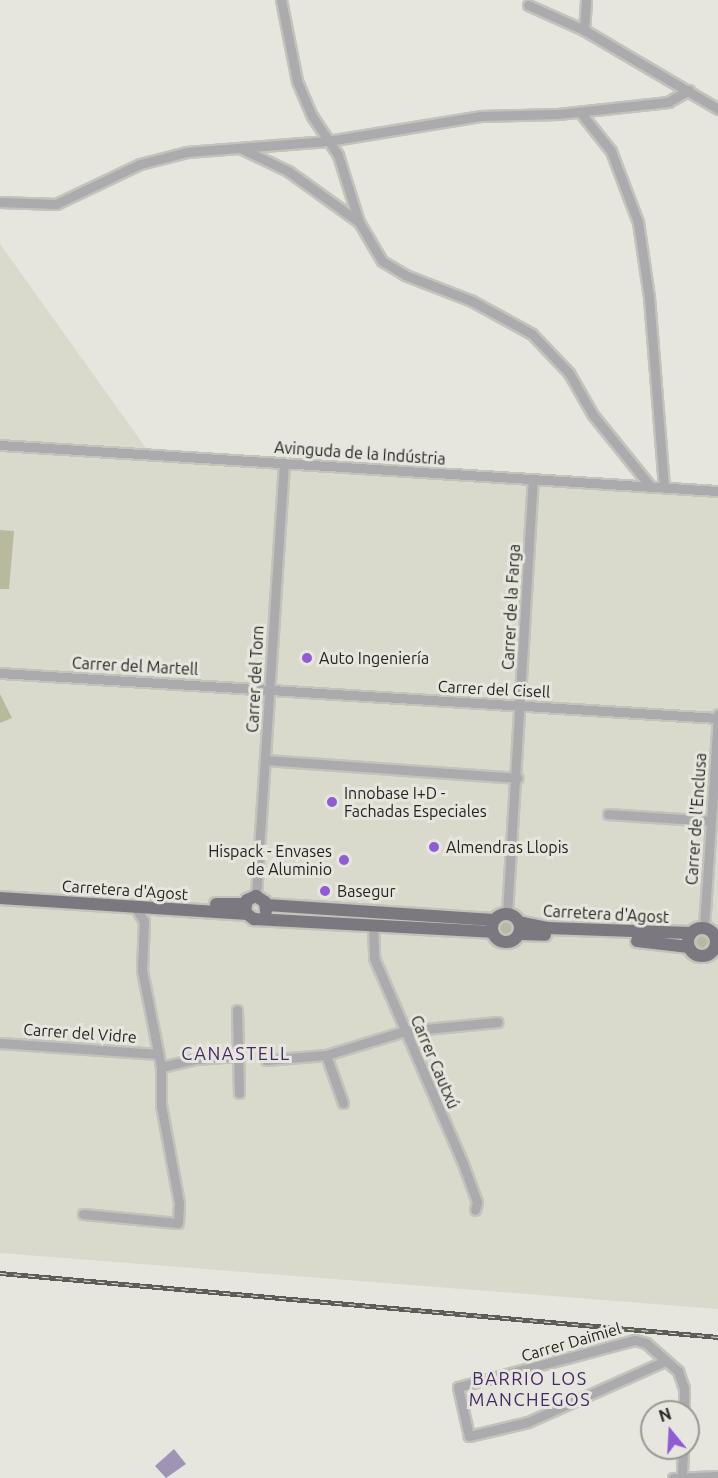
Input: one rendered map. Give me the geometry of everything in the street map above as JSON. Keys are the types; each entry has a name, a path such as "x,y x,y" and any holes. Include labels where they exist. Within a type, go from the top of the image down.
{"main road":[{"name":"Carretera d'Agost","path":"0,891 246,909"},
{"path":"246,909 256,896 264,911"},
{"name":"Carretera d'Agost","path":"0,898 156,908 246,909"},
{"path":"246,909 373,924 493,926 507,914 520,928 505,943 493,926"},
{"path":"264,911 493,926"},
{"path":"704,927 717,941 705,956 696,954 689,947 690,933 704,927"},
{"name":"Carretera d'Agost","path":"520,928 690,933"},
{"name":"Carretera d'Agost","path":"520,928 689,947"}],"street":[{"path":"281,0 297,81 328,141 338,155 359,222 382,261 405,275 472,301 532,334 569,373 593,415 650,486"},
{"path":"584,30 586,0"},
{"path":"528,5 584,30 717,108"},
{"path":"0,202 56,204 140,164 187,152 328,141 480,116 580,112 668,102 688,90"},
{"path":"580,112 611,151 638,222 649,297 664,486"},
{"path":"240,148 288,171 359,222"},
{"name":"Avinguda de la Indústria","path":"0,445 718,491"},
{"name":"Carrer del Torn","path":"256,896 284,463"},
{"name":"Carrer de la Farga","path":"507,914 517,778 533,480"},
{"name":"Carrer del Martell","path":"0,673 269,689"},
{"name":"Carrer del Cisell","path":"269,689 718,718"},
{"name":"Carrer de l'Enclusa","path":"704,927 718,712"},
{"path":"266,760 517,778"},
{"path":"608,814 711,821"},
{"path":"83,1214 178,1223 178,1203 161,1105 161,1067 142,970 144,921 135,907"},
{"path":"144,921 156,908"},
{"name":"Carrer Cautxú","path":"373,924 374,958 462,1161 477,1202 475,1210"},
{"path":"237,1010 239,1092"},
{"path":"266,1060 326,1055 405,1031 498,1022"},
{"name":"Carrer del Vidre","path":"0,1042 158,1054"},
{"path":"326,1055 343,1103"},
{"path":"161,1067 196,1059 238,1056"},
{"name":"Carrer Daimiel","path":"636,1340 646,1343 665,1361 528,1422 469,1436 458,1387 636,1340"},
{"path":"665,1361 678,1371 684,1388 684,1400"},
{"path":"681,1460 678,1477 718,1476"}],"shaded area":[{"path":"0,244 146,448 718,487 718,1309 0,1253"},
{"path":"174,1449 186,1464 166,1478 155,1466"}],"green space":[{"path":"0,530 14,531 9,589 0,589"},
{"path":"0,694 12,718 0,723"},
{"path":"502,919 510,919 515,924 513,935 502,937 497,932 497,924"},
{"path":"699,933 707,933 712,938 710,949 699,951 694,946 694,938"}],"railway":[{"path":"0,1273 718,1337"}],"place":[{"name":"Auto Ingeniería","path":"307,658"},
{"name":"Innobase I+D - Fachadas Especiales","path":"332,802"},
{"name":"Almendras Llopis","path":"434,847"},
{"name":"Hispack - Envases de Aluminio","path":"344,860"},
{"name":"Basegur","path":"325,891"}],"district":[{"name":"CANASTELL","path":"236,1053"},
{"name":"BARRIO LOS MANCHEGOS","path":"530,1389"}]}
